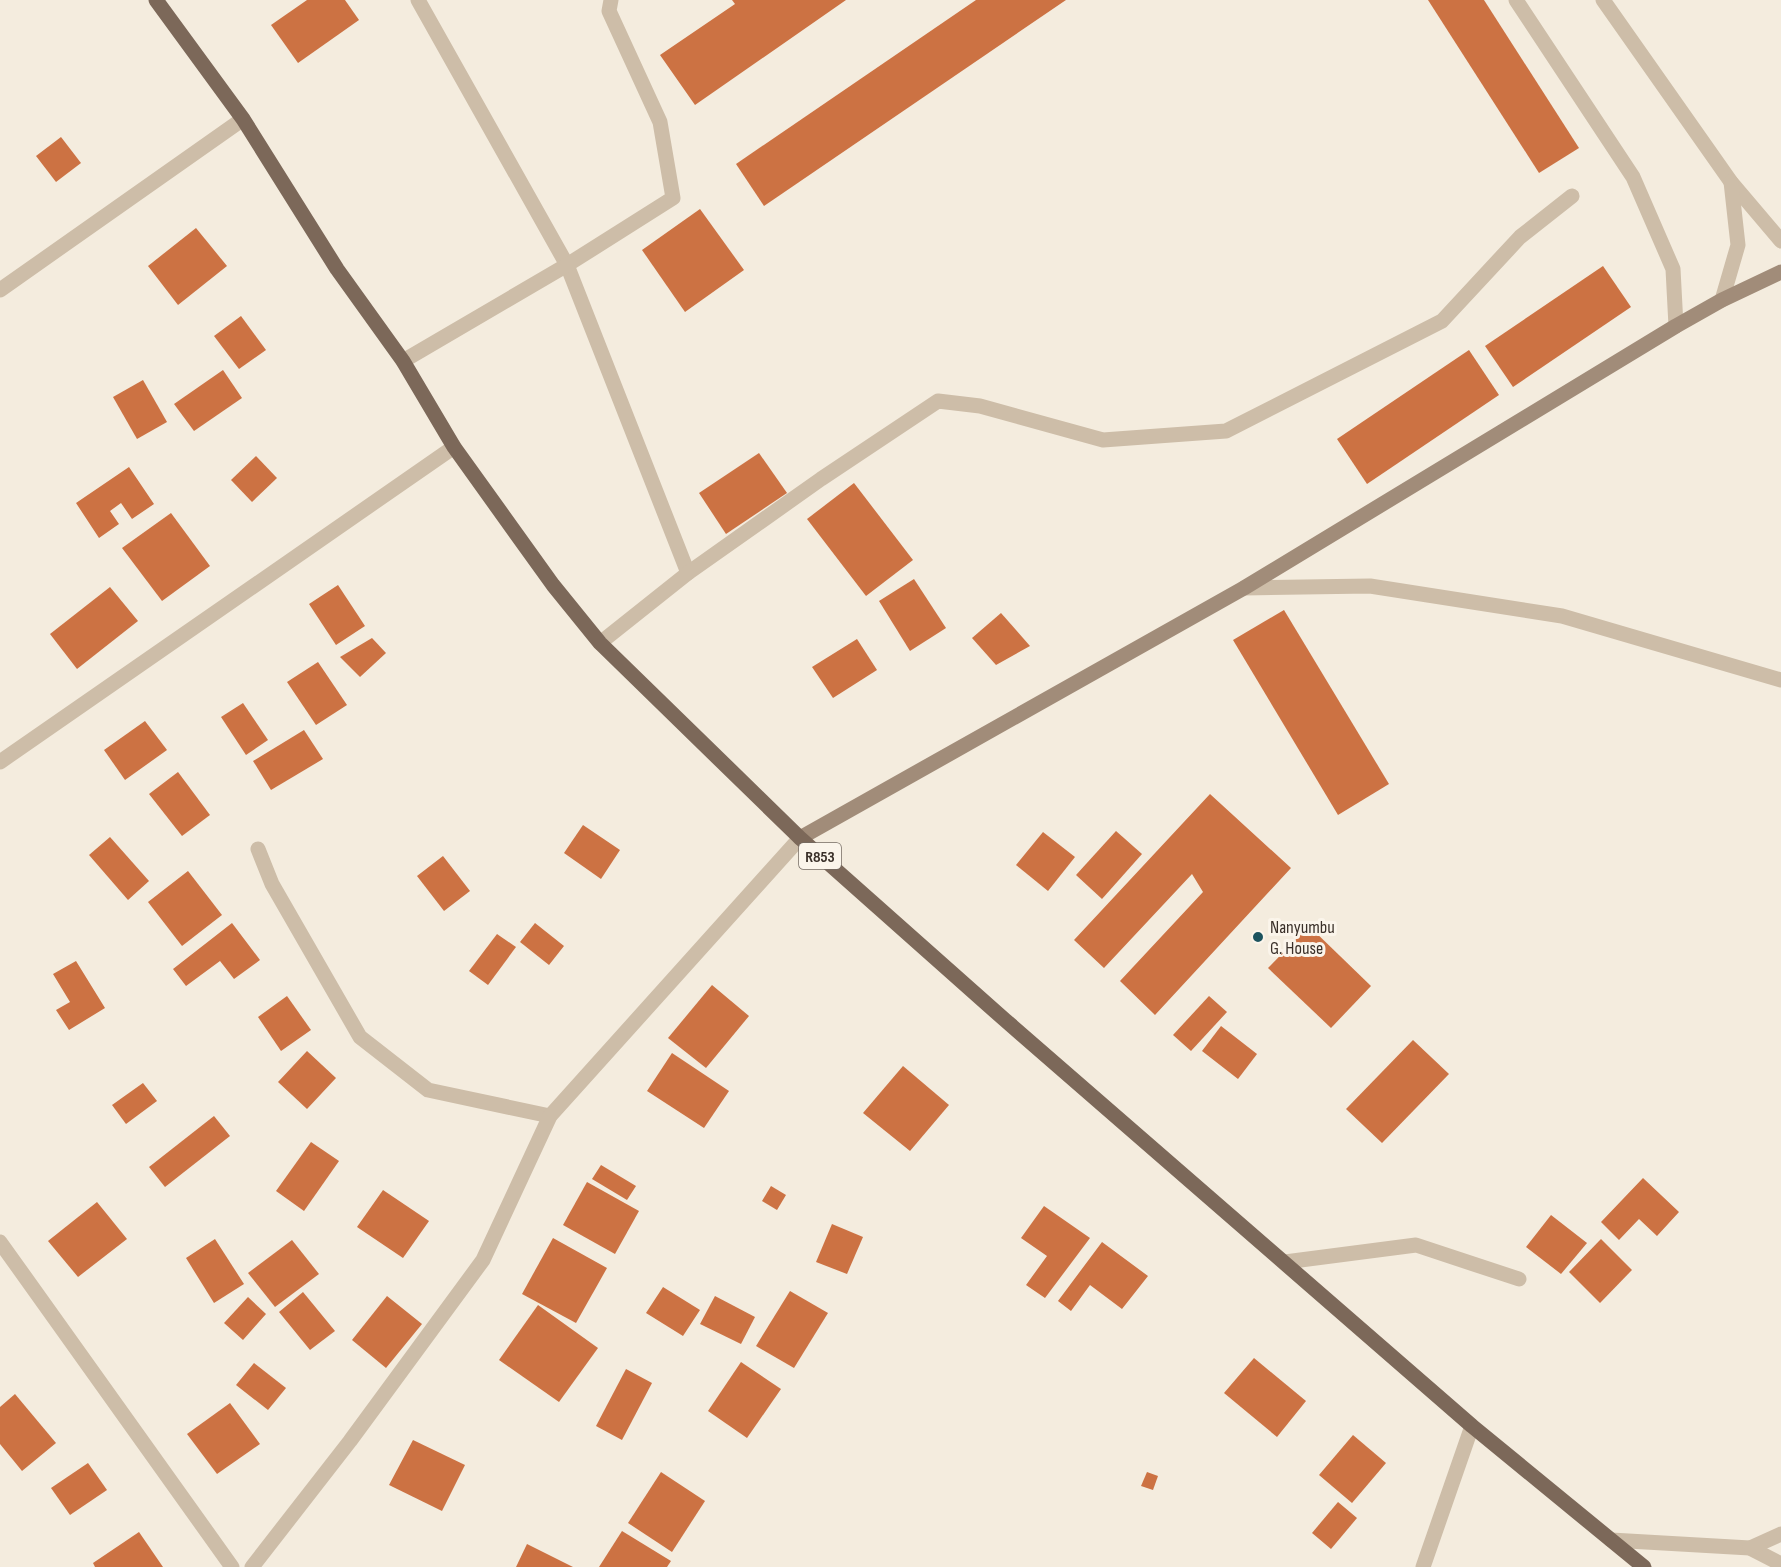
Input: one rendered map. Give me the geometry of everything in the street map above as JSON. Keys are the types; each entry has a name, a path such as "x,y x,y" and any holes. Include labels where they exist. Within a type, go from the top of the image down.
{"main road":[{"name":"R853","path":"156,0 243,119 337,269 403,361 454,447 553,585 600,643 800,838 1005,1020 1472,1426 1644,1567"}],"street":[{"path":"418,0 567,265 688,573"},
{"path":"403,361 567,265 674,198 660,122 609,11 611,0"},
{"path":"1516,0 1633,177 1673,269 1676,326"},
{"path":"1603,0 1731,182 1781,241"},
{"path":"0,290 243,119"},
{"path":"1722,300 1738,245 1731,182"},
{"path":"600,643 688,573 821,479 938,401 980,406 1103,440 1226,431 1442,321 1520,237 1572,196"},
{"path":"252,1567 350,1441 483,1260 550,1116 800,838 1244,588 1676,326 1722,300 1781,272"},
{"path":"0,762 454,447"},
{"path":"1244,588 1370,586 1562,616 1781,680"},
{"path":"258,849 272,884 360,1037 428,1090 550,1116"},
{"path":"0,1242 232,1567"},
{"path":"1285,1262 1416,1245 1518,1279"},
{"path":"1422,1567 1472,1426"},
{"path":"1750,1548 1781,1534"},
{"path":"1611,1540 1750,1548 1781,1564"}],"building":[{"path":"307,0 345,0 359,20 298,63 271,25"},
{"path":"732,0 846,0 695,105 660,55 735,4"},
{"path":"976,0 1066,0 764,206 736,164"},
{"path":"1428,0 1484,0 1579,148 1539,173"},
{"path":"61,137 81,163 56,182 36,156"},
{"path":"700,209 744,270 685,312 642,250"},
{"path":"196,228 227,266 178,305 148,266"},
{"path":"1603,266 1631,307 1513,387 1485,346"},
{"path":"241,316 266,350 239,369 214,336"},
{"path":"1469,350 1499,395 1367,484 1337,439"},
{"path":"223,370 242,398 194,431 174,404"},
{"path":"143,380 167,422 137,439 113,397"},
{"path":"759,453 787,493 726,534 699,493"},
{"path":"256,456 277,478 252,502 231,480"},
{"path":"129,467 154,504 132,519 121,503 110,511 119,524 99,538 76,503"},
{"path":"854,483 913,560 866,596 807,519"},
{"path":"171,513 210,566 162,601 122,548"},
{"path":"914,579 946,628 910,651 879,601"},
{"path":"338,585 365,626 336,645 309,604"},
{"path":"110,587 138,621 77,669 50,634"},
{"path":"1284,610 1389,784 1338,815 1233,640"},
{"path":"1001,613 1030,646 996,665 972,638"},
{"path":"372,638 386,653 360,677 340,657"},
{"path":"857,639 877,670 833,698 812,667"},
{"path":"318,662 347,705 316,725 287,682"},
{"path":"243,703 268,740 246,755 221,717"},
{"path":"145,721 167,750 125,780 104,750"},
{"path":"304,730 323,759 271,790 253,761"},
{"path":"178,772 210,815 182,836 149,794"},
{"path":"1210,794 1291,868 1155,1015 1120,981 1203,892 1192,874 1104,968 1074,940"},
{"path":"583,825 620,850 601,879 564,853"},
{"path":"1116,831 1142,854 1102,899 1076,875"},
{"path":"1043,832 1075,857 1048,891 1016,865"},
{"path":"110,837 149,881 128,900 89,855"},
{"path":"443,856 470,891 444,911 417,876"},
{"path":"188,871 222,915 182,946 148,902"},
{"path":"232,923 260,960 234,979 220,961 186,986 173,969"},
{"path":"535,923 564,946 549,965 520,942"},
{"path":"1309,926 1371,986 1331,1028 1268,968"},
{"path":"497,934 516,947 488,985 469,971"},
{"path":"76,961 105,1008 69,1030 56,1010 70,1002 53,974"},
{"path":"712,985 749,1016 706,1068 668,1038"},
{"path":"287,996 311,1030 281,1051 258,1017"},
{"path":"1209,996 1227,1012 1191,1051 1173,1035"},
{"path":"1221,1026 1257,1054 1238,1079 1202,1051"},
{"path":"1413,1040 1449,1074 1382,1143 1346,1109"},
{"path":"307,1051 336,1078 307,1109 278,1082"},
{"path":"672,1053 729,1091 704,1128 647,1091"},
{"path":"903,1066 949,1105 910,1151 863,1113"},
{"path":"143,1083 157,1101 126,1124 112,1105"},
{"path":"214,1116 230,1136 165,1187 149,1167"},
{"path":"311,1142 339,1161 304,1211 276,1191"},
{"path":"601,1165 636,1186 627,1200 592,1179"},
{"path":"1643,1178 1679,1212 1657,1236 1639,1219 1619,1240 1601,1222"},
{"path":"587,1182 639,1211 615,1254 563,1225"},
{"path":"771,1186 786,1195 777,1210 762,1201"},
{"path":"383,1190 429,1221 403,1258 357,1227"},
{"path":"97,1202 127,1239 78,1277 48,1241"},
{"path":"1044,1206 1090,1238 1045,1298 1026,1285 1047,1256 1021,1238"},
{"path":"1551,1215 1587,1243 1561,1274 1526,1247"},
{"path":"832,1224 863,1237 847,1274 816,1262"},
{"path":"553,1238 607,1268 576,1323 522,1294"},
{"path":"215,1239 244,1284 214,1303 186,1258"},
{"path":"1601,1239 1632,1270 1600,1303 1569,1272"},
{"path":"292,1240 319,1274 275,1307 248,1273"},
{"path":"1102,1242 1148,1276 1122,1309 1090,1285 1071,1311 1058,1301"},
{"path":"663,1287 700,1310 683,1336 646,1313"},
{"path":"790,1291 828,1313 794,1368 756,1346"},
{"path":"303,1292 335,1331 310,1350 279,1312"},
{"path":"387,1296 422,1324 386,1368 352,1340"},
{"path":"715,1296 755,1317 741,1344 700,1324"},
{"path":"248,1297 266,1314 243,1340 224,1323"},
{"path":"538,1305 598,1348 559,1402 499,1360"},
{"path":"1254,1358 1306,1401 1277,1437 1224,1393"},
{"path":"741,1362 781,1389 747,1438 708,1411"},
{"path":"254,1363 286,1388 268,1410 236,1385"},
{"path":"626,1369 652,1383 622,1440 596,1426"},
{"path":"15,1394 56,1443 22,1471 0,1444 0,1407"},
{"path":"230,1403 260,1444 217,1474 187,1434"},
{"path":"1353,1435 1386,1463 1352,1503 1319,1475"},
{"path":"413,1440 465,1465 442,1511 389,1485"},
{"path":"88,1463 107,1490 70,1515 51,1488"},
{"path":"661,1472 705,1501 672,1552 628,1523"},
{"path":"1147,1472 1158,1476 1153,1490 1141,1486"},
{"path":"1338,1502 1357,1518 1331,1549 1312,1533"},
{"path":"622,1531 671,1561 667,1567 599,1567"},
{"path":"139,1532 163,1567 95,1567 93,1563"},
{"path":"527,1544 573,1567 516,1567"}],"place":[{"name":"Nanyumbu G. House","path":"1258,937"}]}
